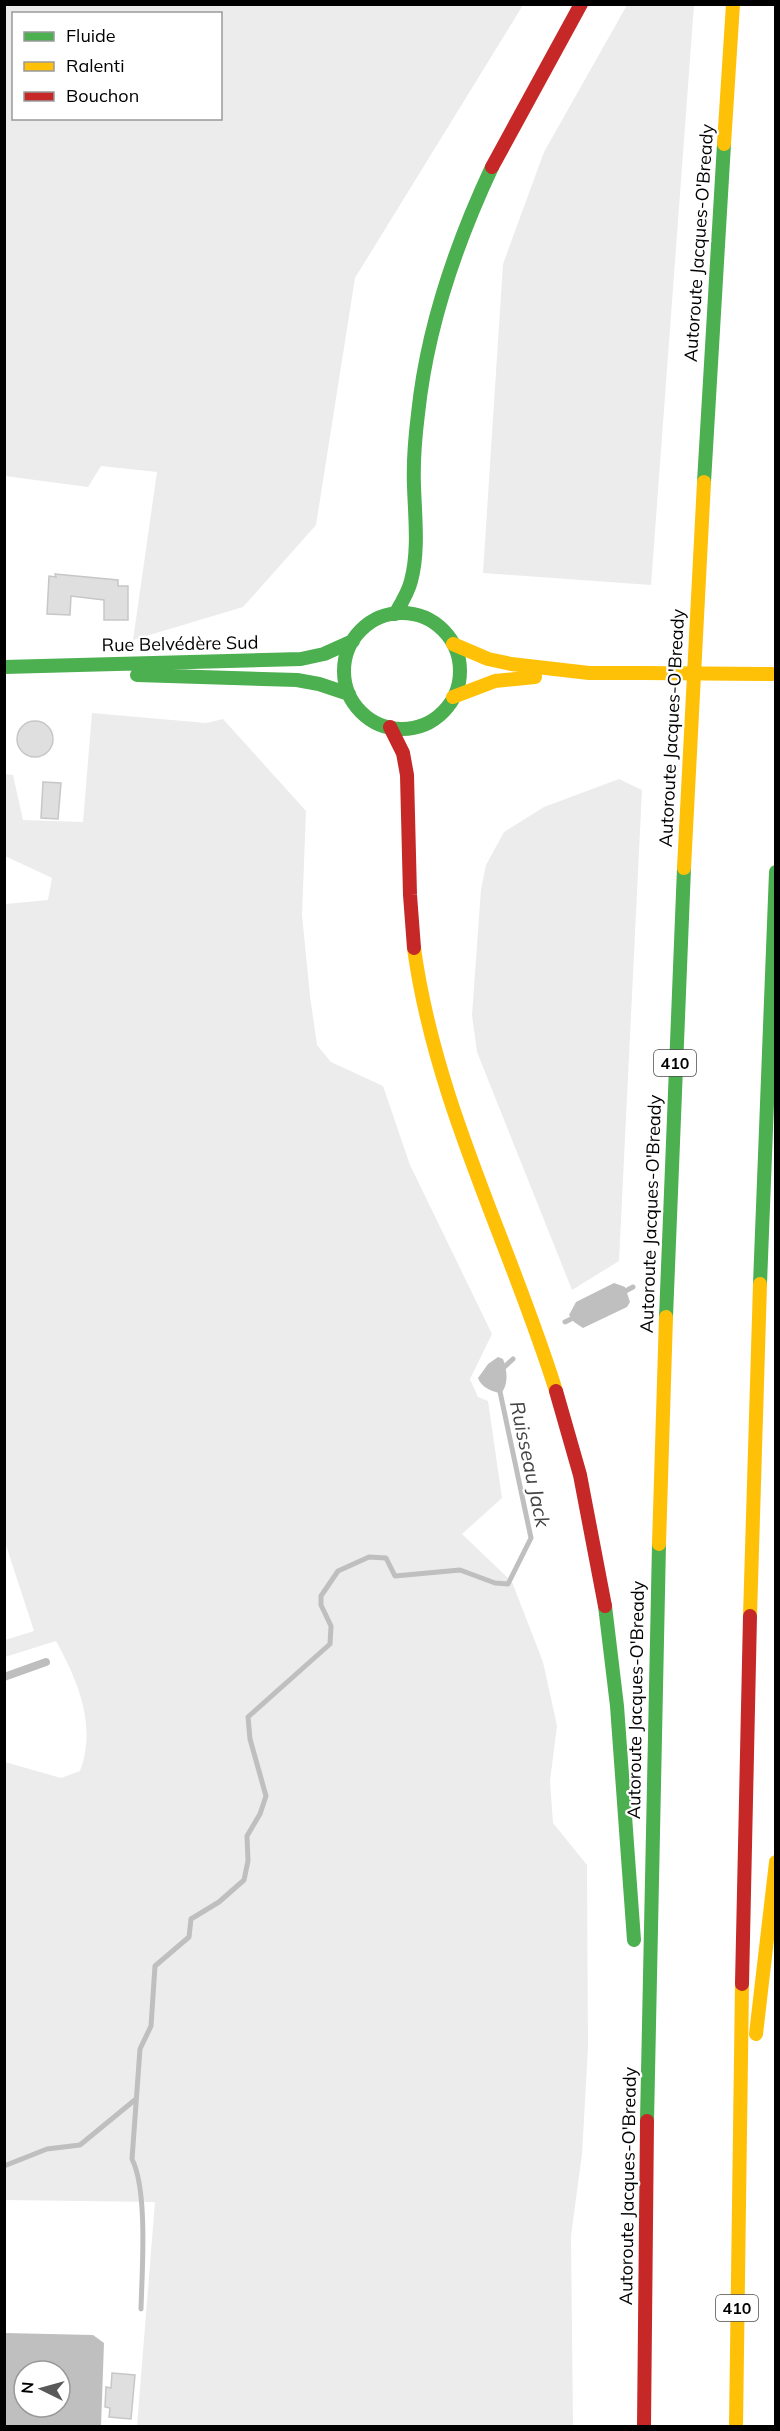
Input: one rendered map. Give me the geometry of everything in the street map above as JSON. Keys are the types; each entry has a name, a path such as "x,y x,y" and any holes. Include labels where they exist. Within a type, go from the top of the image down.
{"main road":[{"path":"395,614 412,576 417,417 428,348 443,288 461,237 491,168 581,4"},
{"name":"Autoroute Jacques-O'Bready","path":"644,2427 657,1583 673,1091 699,547 733,4"},
{"path":"395,614 414,614 426,618 442,629 453,644 459,670 453,697 441,713 424,724 411,728 390,728 366,716 349,694 345,681 347,653 353,640 371,622 395,614"},
{"name":"Rue Belvédère Sud","path":"4,667 295,659 324,654 353,640"},
{"path":"453,644 500,663 589,673 776,674"},
{"name":"Rue Belvédère Sud","path":"4,667 290,680 319,684 349,694"},
{"path":"453,697 500,680 589,673"},
{"path":"390,728 402,753 407,775 412,928 420,987 433,1045 454,1113 548,1364 567,1427 590,1521 613,1670 647,2122"},
{"name":"410","path":"736,2427 738,2190 751,1525 776,872"},
{"path":"738,2190 776,1862"}],"lane":[{"path":"4,1677 45,1662"}],"shaded area":[{"path":"5,4 523,5 355,278 316,525 243,607 133,640 157,472 101,466 88,487 5,476"},
{"path":"627,5 694,5 651,585 483,573 503,264 544,152"},
{"path":"92,713 206,723 223,719 306,811 302,915 317,1045 331,1062 383,1086 410,1165 492,1334 470,1379 478,1397 488,1401 502,1498 462,1534 512,1582 543,1662 557,1726 550,1781 553,1823 587,1865 588,2048 582,2154 571,2236 573,2426 137,2426 155,2202 5,2200 5,1762 61,1778 80,1771 87,1737 83,1704 78,1688 56,1641 5,1657 5,1640 34,1631 4,1539 5,904 48,900 52,878 5,856 5,774 13,775 23,820 83,822"},
{"path":"619,779 642,790 619,1261 572,1290 477,1052 472,1015 481,889 486,865 504,832 544,807"},
{"path":"614,1283 625,1287 630,1302 627,1307 583,1328 574,1322 569,1315 576,1302"},
{"path":"498,1357 503,1359 506,1372 505,1386 501,1393 487,1388 478,1378 488,1364"},
{"path":"5,2333 93,2335 104,2343 101,2426 5,2426"}],"building":[{"path":"55,574 118,580 118,586 128,586 128,620 104,620 104,600 71,596 70,615 47,614 49,576 56,577"},
{"path":"35,721 48,726 53,739 48,752 35,757 22,752 17,739 22,726"},
{"path":"43,782 61,783 58,819 41,818"},
{"path":"112,2373 135,2375 131,2419 109,2417 110,2408 105,2407 106,2387 111,2388"}],"waterway":[{"name":"Ruisseau Jack","path":"620,1294 633,1287"},
{"name":"Ruisseau Jack","path":"565,1322 577,1316"},
{"name":"Ruisseau Jack","path":"501,1370 513,1359"},
{"name":"Ruisseau Jack","path":"141,2309 142,2211 137,2173 132,2159 140,2049 151,2026 155,1966 189,1937 191,1919 219,1902 244,1880 248,1861 247,1836 260,1814 266,1796 250,1739 248,1717 330,1644 331,1626 321,1605 321,1596 338,1571 369,1557 386,1558 395,1576 460,1570 495,1583 508,1584 531,1538 499,1387"},
{"name":"Ruisseau Jack","path":"4,2166 47,2149 80,2145 136,2099"}],"traffic: fast":[{"path":"704,482 724,144"},
{"path":"395,614 410,585 415,558 414,450 428,350 455,257 492,167"},
{"path":"402,613 424,618 443,630 455,649 460,671 455,693 443,712 424,724 402,729 380,724 361,712 349,693 344,671 349,649 361,630 380,618 402,613"},
{"path":"4,667 301,659 324,654 353,641"},
{"path":"137,675 297,680 319,684 349,694"},
{"path":"666,1317 684,868"},
{"path":"760,1284 776,872"},
{"path":"647,2121 659,1544"},
{"path":"605,1606 617,1706 634,1940"}],"traffic: slow":[{"path":"724,144 733,4"},
{"path":"684,868 704,482"},
{"path":"453,644 488,659 511,664 589,673 644,673"},
{"path":"644,673 776,674"},
{"path":"453,697 495,681 535,677"},
{"path":"414,948 424,1005 456,1117 538,1336 556,1391"},
{"path":"750,1616 760,1284"},
{"path":"659,1544 666,1317"},
{"path":"756,2034 776,1862"},
{"path":"736,2426 742,1984"}],"traffic: jam":[{"path":"492,167 581,4"},
{"path":"390,727 403,753 407,775 410,895 414,948"},
{"path":"556,1391 580,1475 605,1606"},
{"path":"742,1984 750,1616"},
{"path":"644,2426 647,2121"}]}
